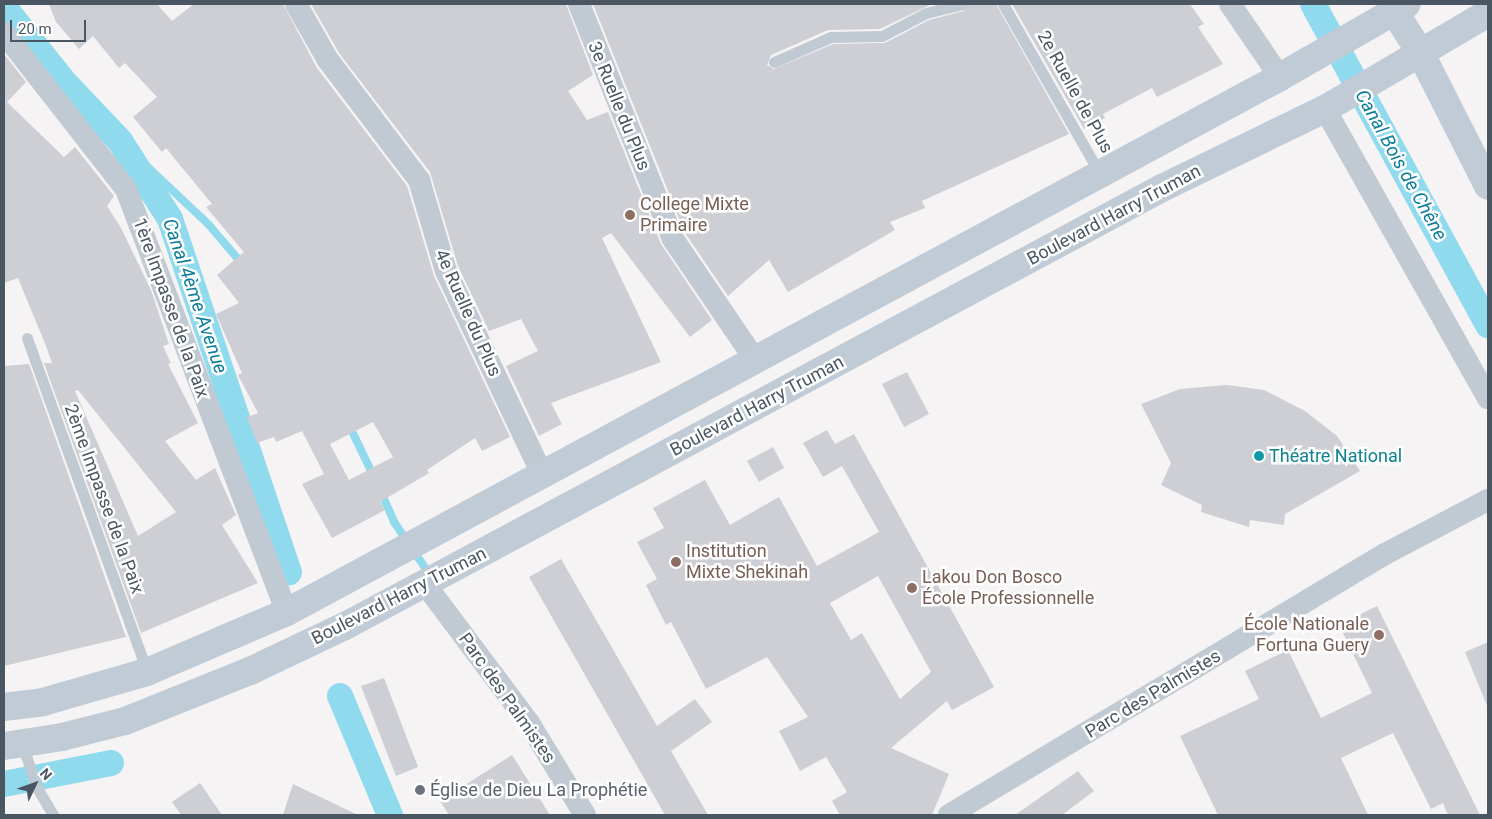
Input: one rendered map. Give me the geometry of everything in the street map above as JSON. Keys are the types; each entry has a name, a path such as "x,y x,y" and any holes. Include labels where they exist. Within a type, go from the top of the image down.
{"main road":[{"path":"4,707 44,702 147,672 287,612 756,360 1099,172 1280,77 1394,12 1415,55 1488,186"},
{"name":"Boulevard Harry Truman","path":"13,745 95,730 134,718 250,671 425,584 1162,188 1335,104 1488,13"}],"street":[{"name":"4e Ruelle du Plus","path":"296,4 328,60 419,180 446,270 542,474"},
{"name":"3e Ruelle du Plus","path":"579,4 673,239 756,360"},
{"path":"1230,4 1280,77"},
{"name":"1ère Impasse de la Paix","path":"4,34 126,189 287,612"},
{"path":"1335,104 1488,398"},
{"name":"Parc des Palmistes","path":"949,815 1385,554 1488,500"},
{"name":"Parc des Palmistes","path":"425,584 529,723 585,815"}],"lane":[{"path":"774,62 831,37 882,36 926,13 962,4"},
{"name":"2e Ruelle de Plus","path":"1003,4 1099,172"},
{"name":"2ème Impasse de la Paix","path":"27,338 147,672"},
{"path":"13,745 53,815"}],"building":[{"path":"49,4 157,4 172,21 194,4 283,4 317,68 407,186 434,276 510,437 482,451 475,438 427,470 429,473 380,502 385,510 332,538 302,484 324,474 302,431 276,442 274,437 257,443 247,417 258,413 238,375 242,373 216,314 239,303 217,275 244,252 206,207 212,204 166,148 162,152 133,117 157,97 125,63 119,68 93,36 79,49 56,22","holes":["373,422 393,457 349,480 330,444"]},
{"path":"311,4 566,4 593,75 568,91 587,120 608,112 661,244 712,320 690,337 611,233 602,238 661,362 551,403 562,424 539,436 506,366 538,351 521,319 489,331 458,266 430,172 339,53"},
{"path":"593,4 932,4 880,29 828,30 771,55 767,65 774,69 833,44 885,43 929,20 964,11 969,4 996,4 1069,134 922,201 925,208 890,222 895,230 788,292 769,260 728,296 685,233"},
{"path":"1012,4 1190,4 1204,24 1198,27 1223,64 1157,97 1152,88 1103,114 1105,118 1084,129"},
{"path":"4,54 26,82 7,102 64,157 75,147 114,196 107,206 121,228 151,290 169,344 163,346 171,363 168,364 198,423 165,441 196,480 215,468 236,515 222,525 258,583 141,633 44,363 52,363 46,346 18,278 4,283","holes":["78,390 176,512 138,536 75,391"]},
{"path":"29,364 126,637 4,666 4,366"},
{"path":"907,372 929,414 904,427 882,384"},
{"name":"Théatre National","path":"1227,385 1264,390 1305,411 1337,436 1360,471 1285,514 1284,525 1250,520 1249,527 1201,512 1202,505 1161,485 1171,463 1141,404 1180,389"},
{"path":"827,430 835,444 854,434 994,687 952,710 947,701 891,748 949,774 932,815 840,815 832,801 847,792 826,757 800,771 779,731 808,717 767,657 706,689 671,622 666,625 646,585 657,579 637,542 664,528 653,508 705,480 730,525 779,497 817,566 879,532 842,466 823,477 803,443","holes":["878,576 931,672 900,699 862,633 851,640 830,603"]},
{"path":"773,447 784,468 759,482 747,461"},
{"path":"561,559 657,726 695,699 712,722 671,751 708,815 665,815 529,577"},
{"path":"1377,606 1480,815 1448,815 1443,803 1431,809 1393,733 1341,758 1368,815 1218,815 1180,736 1259,699 1245,671 1288,650 1321,718 1372,693 1339,625"},
{"path":"1488,642 1488,708 1465,652"},
{"path":"384,678 418,767 396,776 361,686"},
{"path":"512,755 550,815 449,815 440,801"},
{"path":"1078,771 1094,791 1062,815 1015,815"},
{"path":"200,783 222,815 181,815 172,802"},
{"path":"293,784 358,815 283,815"}],"waterway":[{"name":"Canal Bois de Chêne","path":"1313,4 1488,325"},
{"name":"Canal 4ème Avenue","path":"4,7 65,83 120,141 170,219 289,572"},
{"path":"120,141 209,225 244,266"},
{"path":"349,425 374,477"},
{"path":"380,490 394,522 430,575"},
{"path":"340,696 390,815"},
{"path":"4,784 111,763"}],"place":[{"name":"College Mixte Primaire","path":"630,215"},
{"name":"Théatre National","path":"1259,456"},
{"name":"Institution Mixte Shekinah","path":"676,562"},
{"name":"Lakou Don Bosco École Professionnelle","path":"912,588"},
{"name":"École Nationale Fortuna Guery","path":"1379,635"},
{"name":"Église de Dieu La Prophétie","path":"420,790"}]}
